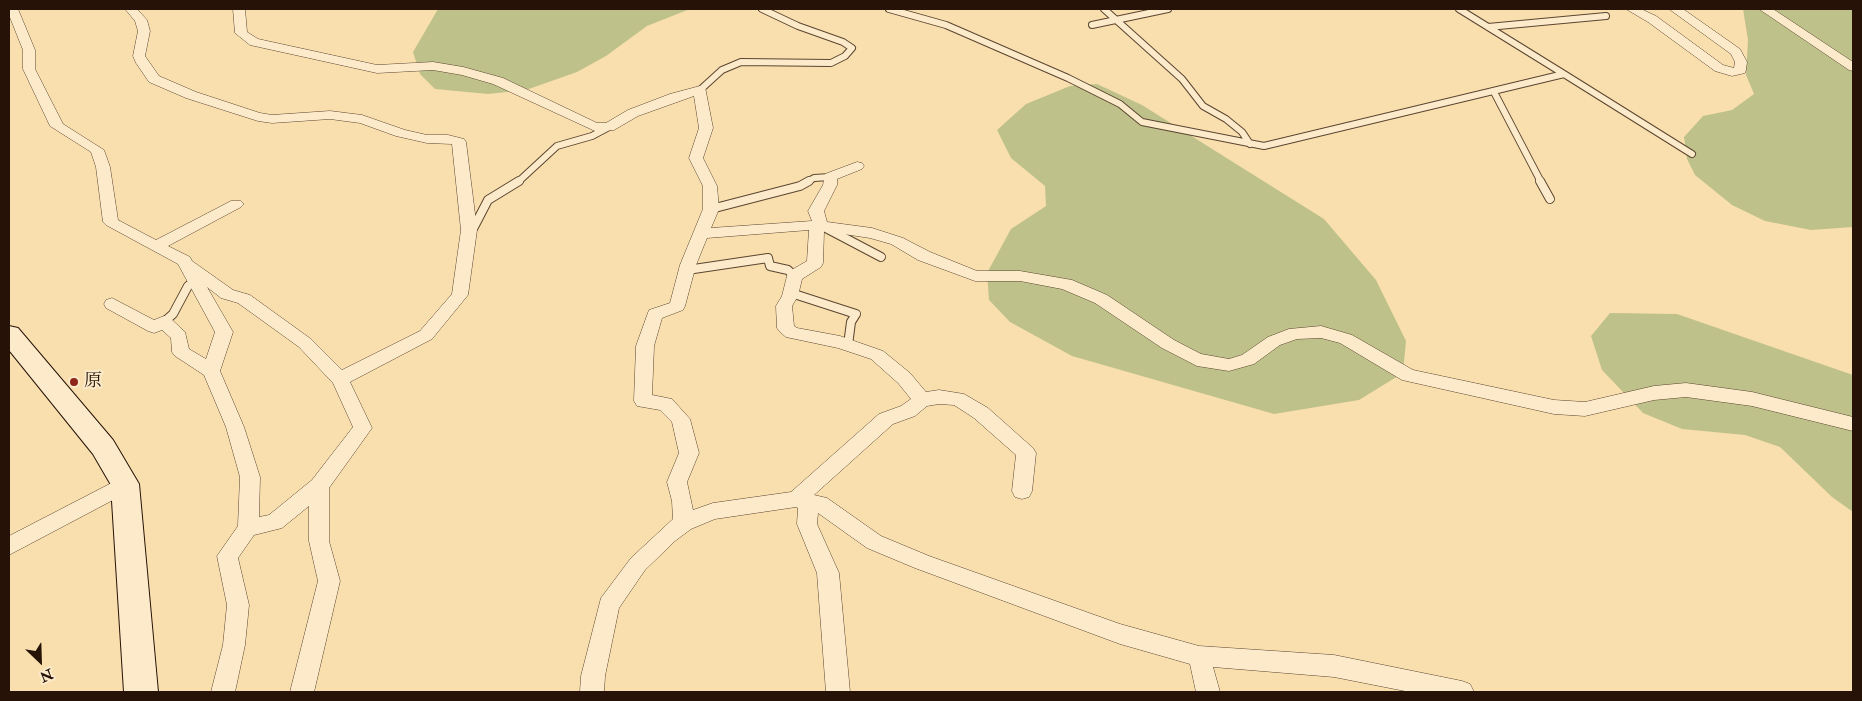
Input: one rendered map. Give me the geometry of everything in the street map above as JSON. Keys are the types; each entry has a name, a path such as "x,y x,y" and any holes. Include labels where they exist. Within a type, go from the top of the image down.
{"main road":[{"path":"9,334 104,448 125,484 141,692"}],"street":[{"path":"12,9 29,50 28,69 57,126 96,150 103,167 111,222 184,261 227,294 244,299 305,343 340,379 363,428 319,486 275,522 248,528"},
{"path":"131,9 141,20 144,31 139,56 142,63 154,78 191,95 258,117 272,119 330,115 362,120 418,137 448,139 459,142 469,230 460,295 426,335 340,379"},
{"path":"239,9 241,33 254,42 376,69 433,66 463,71 498,81 595,127 609,127 633,113 674,97 700,90 706,128 696,158 710,186 711,209 687,270 677,306 655,314 645,346 643,401 666,404 681,419 689,452 677,482 682,501 684,523"},
{"path":"1632,9 1652,19 1719,68 1732,72 1740,70 1741,62 1736,52 1675,9"},
{"path":"1766,9 1853,67"},
{"path":"857,166 830,177 830,184 816,211 819,225 815,263 794,276 791,293 784,306 786,328 792,333 848,345 877,355 904,378 922,400"},
{"path":"156,246 236,204"},
{"path":"700,234 819,225 872,233 897,241 924,256 975,276 1020,276 1066,284 1102,299 1168,344 1197,360 1229,366 1248,360 1274,341 1295,333 1321,332 1346,339 1408,375 1554,407 1585,409 1654,393 1686,390 1752,399 1853,424"},
{"path":"184,261 224,332 211,371"},
{"path":"112,304 154,327 164,322 179,336 181,352 211,371 234,427 250,477 248,528 228,556 238,605 234,645 223,692"},
{"path":"802,500 886,419 908,411 922,400 939,397 958,399 981,413 1026,453 1022,491"},
{"path":"9,546 125,484"},
{"path":"302,692 329,581 319,541 319,486"},
{"path":"802,500 807,524 828,573 838,692"},
{"path":"592,692 593,676 609,605 638,564 668,535 684,523 713,511 802,500 820,504 874,542 922,562 1120,634 1199,656 1334,666 1462,692"},
{"path":"1199,656 1208,692"}],"lane":[{"path":"700,90 722,70 741,62 831,62 845,56 852,48 843,42 798,26 762,9"},
{"path":"889,9 946,25 1068,78 1120,104 1142,122 1264,146 1564,74"},
{"path":"1104,9 1182,80 1203,106 1226,119 1242,132 1250,144"},
{"path":"1092,25 1168,9"},
{"path":"1459,9 1692,154"},
{"path":"1488,27 1606,16"},
{"path":"1494,92 1550,199"},
{"path":"469,230 474,227 488,200 518,182 557,146 592,136 609,127"},
{"path":"711,209 800,186 814,178 830,177"},
{"path":"819,225 881,257"},
{"path":"687,270 768,258 770,266 788,270 794,276"},
{"path":"164,322 173,314 188,286 195,281"},
{"path":"791,293 856,314 852,322 848,345"}],"green space":[{"path":"438,9 690,9 647,26 606,56 577,72 526,90 488,94 435,89 420,74 413,52"},
{"path":"1743,9 1853,9 1853,227 1811,230 1765,221 1732,205 1695,175 1687,159 1684,137 1703,116 1732,110 1754,94 1746,75 1748,40"},
{"path":"1097,84 1142,105 1324,219 1376,280 1406,341 1403,373 1359,400 1274,414 1072,356 1010,322 989,300 987,273 1011,229 1046,206 1045,186 1011,158 997,130 1026,104 1070,86"},
{"path":"1610,313 1677,314 1853,375 1853,512 1832,497 1780,447 1745,435 1682,429 1643,413 1602,370 1591,336"}],"place":[{"name":"原","path":"74,382"}]}
